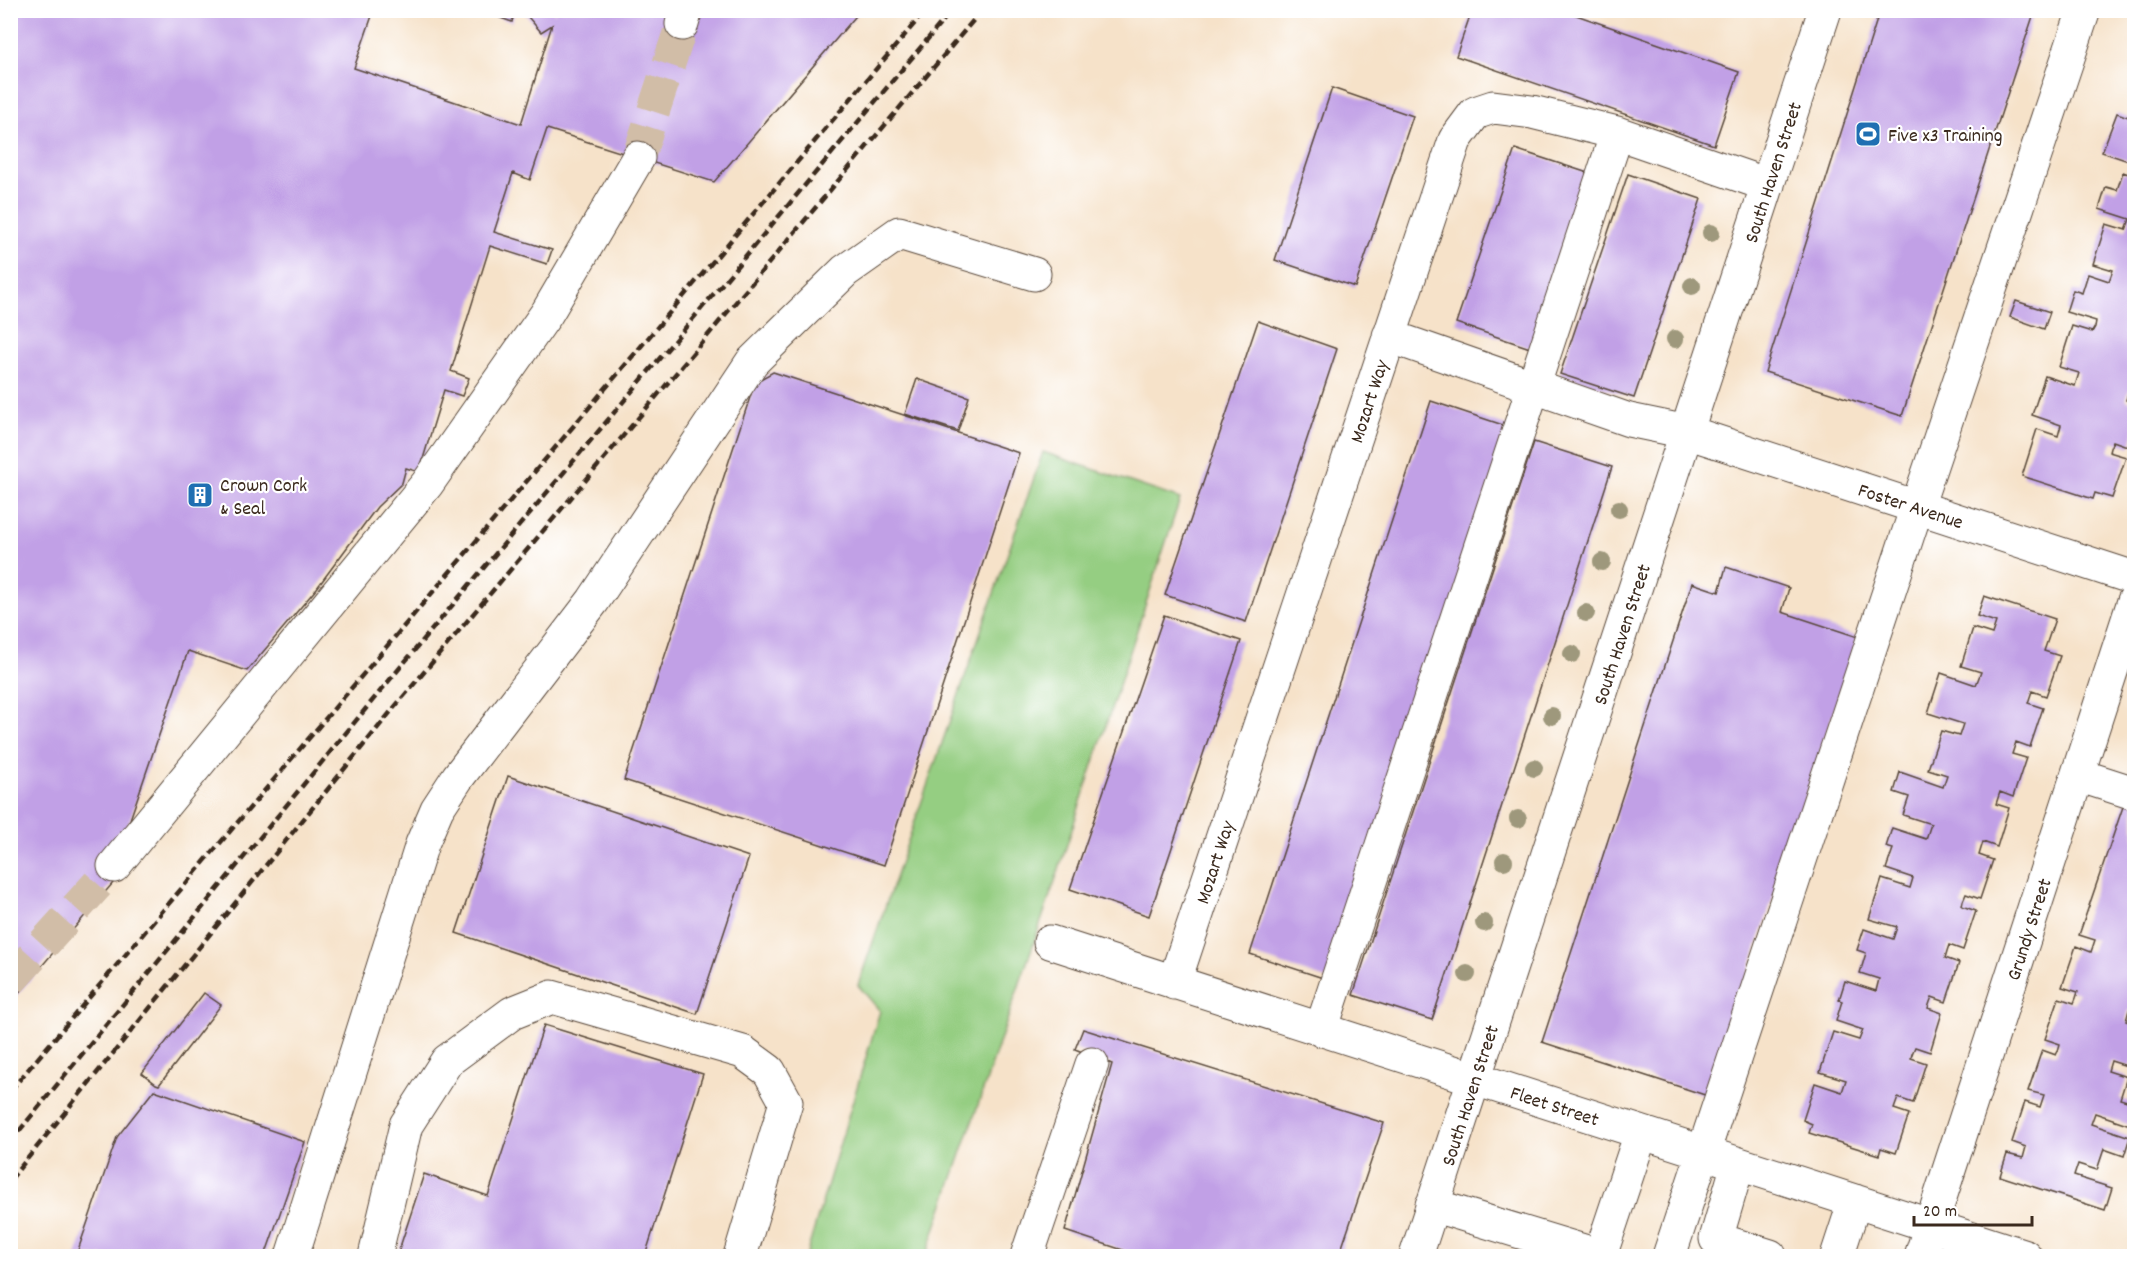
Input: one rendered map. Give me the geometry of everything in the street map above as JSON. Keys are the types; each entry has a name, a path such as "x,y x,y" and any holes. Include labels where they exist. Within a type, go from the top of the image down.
{"street":[{"name":"South Haven Street","path":"1416,1257 1825,10"},
{"path":"1669,1257 2084,10"},
{"name":"Mozart Way","path":"1174,983 1455,140 1475,113 1493,107 1532,112 1617,133 1768,185"},
{"path":"1322,1030 1617,133"},
{"path":"114,866 427,484 547,313 638,158"},
{"path":"292,1257 422,844 438,808 458,777 593,602 752,362 845,271 899,233 1034,274"},
{"name":"Foster Avenue","path":"1389,336 1629,420 1687,432 2134,578"},
{"name":"Grundy Street","path":"1921,1257 2134,601"},
{"path":"2078,775 2134,793"},
{"name":"Fleet Street","path":"1050,942 2025,1257"},
{"path":"375,1257 406,1125 447,1061 512,1013 552,997 743,1052 769,1071 786,1102 740,1257"},
{"path":"1027,1257 1092,1064"},
{"path":"1432,1205 1600,1256 1641,1133"},
{"path":"1738,1164 1716,1239 1770,1257"},
{"path":"1837,1257 1855,1201"}],"green space":[{"path":"1043,452 1180,499 1055,881 926,1256 806,1256 880,1011 858,985"}],"building":[{"name":"Crown Cork & Seal","path":"18,10 374,10 354,68 521,124 552,25 541,32 522,10 552,10 555,14 556,10 861,10 714,182 547,129 530,180 513,173 494,232 552,250 547,264 490,246 451,371 469,378 462,396 444,390 419,472 406,468 402,483 377,507 317,588 247,671 188,651 114,866 125,869 10,1003 10,32"},
{"path":"478,10 515,10 512,22"},
{"path":"1472,10 1562,10 1739,72 1714,145 1456,56"},
{"path":"1880,10 2035,10 1902,416 1765,372"},
{"path":"1332,88 1413,116 1355,287 1275,260"},
{"path":"2117,113 2134,119 2134,163 2102,152"},
{"path":"1515,149 1588,173 1530,348 1456,323"},
{"path":"2123,172 2134,176 2134,391 2129,390 2126,400 2134,403 2134,431 2130,447 2113,441 2110,448 2109,452 2126,457 2112,498 2095,493 2093,499 2022,476 2037,429 2058,436 2061,425 2032,415 2045,376 2075,386 2079,373 2059,367 2072,326 2092,332 2095,327 2096,321 2066,312 2073,290 2082,293 2088,274 2109,281 2113,270 2093,264 2106,224 2126,230 2130,219 2099,209 2106,187 2117,190"},
{"path":"1628,174 1701,199 1634,398 1560,374"},
{"path":"2016,301 2050,312 2044,329 2010,317"},
{"path":"1258,321 1337,349 1246,622 1165,595"},
{"path":"773,372 1019,453 884,865 624,780 755,382"},
{"path":"917,379 969,397 958,431 905,414"},
{"path":"1431,401 1509,427 1329,980 1250,954"},
{"path":"1534,442 1612,467 1432,1020 1353,995"},
{"path":"1726,567 1789,588 1782,612 1858,637 1708,1096 1542,1042 1692,583 1719,592"},
{"path":"1984,596 2055,619 2044,651 2060,656 2046,696 2032,691 2028,703 2043,708 2030,747 2016,742 2012,754 2026,758 2013,797 2000,792 1996,804 2009,808 1997,847 1983,842 1979,855 1993,860 1980,899 1966,894 1963,901 1962,906 1976,911 1963,950 1949,945 1947,951 1945,958 1959,963 1946,1002 1932,997 1928,1008 1942,1013 1930,1052 1915,1047 1912,1054 1911,1058 1926,1063 1913,1103 1898,1098 1894,1109 1909,1114 1896,1153 1881,1148 1879,1155 1809,1133 1812,1124 1803,1120 1815,1083 1842,1092 1846,1080 1820,1072 1833,1032 1859,1040 1863,1030 1836,1021 1845,981 1876,991 1879,979 1860,973 1866,953 1857,950 1864,929 1893,939 1897,927 1869,919 1882,879 1910,888 1913,878 1886,869 1893,849 1886,847 1892,828 1926,839 1931,824 1903,815 1909,797 1894,792 1900,772 1943,787 1947,775 1928,769 1941,731 1959,736 1963,724 1928,713 1941,673 1976,685 1981,672 1961,666 1973,628 1992,634 1996,622 1977,616"},
{"path":"1164,615 1241,641 1149,916 1070,889"},
{"path":"508,776 749,857 697,1014 456,933"},
{"path":"2126,798 2134,801 2134,1011 2129,1010 2126,1021 2134,1024 2134,1055 2130,1067 2111,1061 2108,1071 2127,1077 2120,1099 2134,1103 2134,1122 2133,1126 2095,1113 2091,1124 2130,1137 2124,1156 2104,1149 2097,1170 2078,1164 2074,1176 2112,1188 2105,1210 2000,1176 2007,1154 2023,1158 2026,1147 2012,1142 2025,1102 2040,1107 2044,1095 2028,1091 2042,1050 2056,1055 2058,1051 2060,1044 2045,1039 2059,998 2074,1003 2076,998 2078,992 2062,987 2076,946 2091,952 2095,940 2079,935"},
{"path":"204,993 221,1005 159,1085 156,1084 142,1073"},
{"path":"544,1025 703,1074 645,1256 397,1256 424,1174 488,1196"},
{"path":"1083,1029 1384,1123 1339,1256 1141,1256 1065,1231 1112,1064 1075,1049"},
{"path":"154,1090 305,1142 265,1256 76,1256 117,1137"}],"tunnel":[{"path":"638,158 682,24"},
{"path":"10,981 114,866"}],"railway":[{"path":"10,1091 926,10"},
{"path":"10,1142 377,695 952,10"},
{"path":"10,1180 393,709 982,10"}],"place":[{"name":"Five x3 Training","path":"1868,134"},
{"name":"Crown Cork & Seal","path":"200,495"}]}
